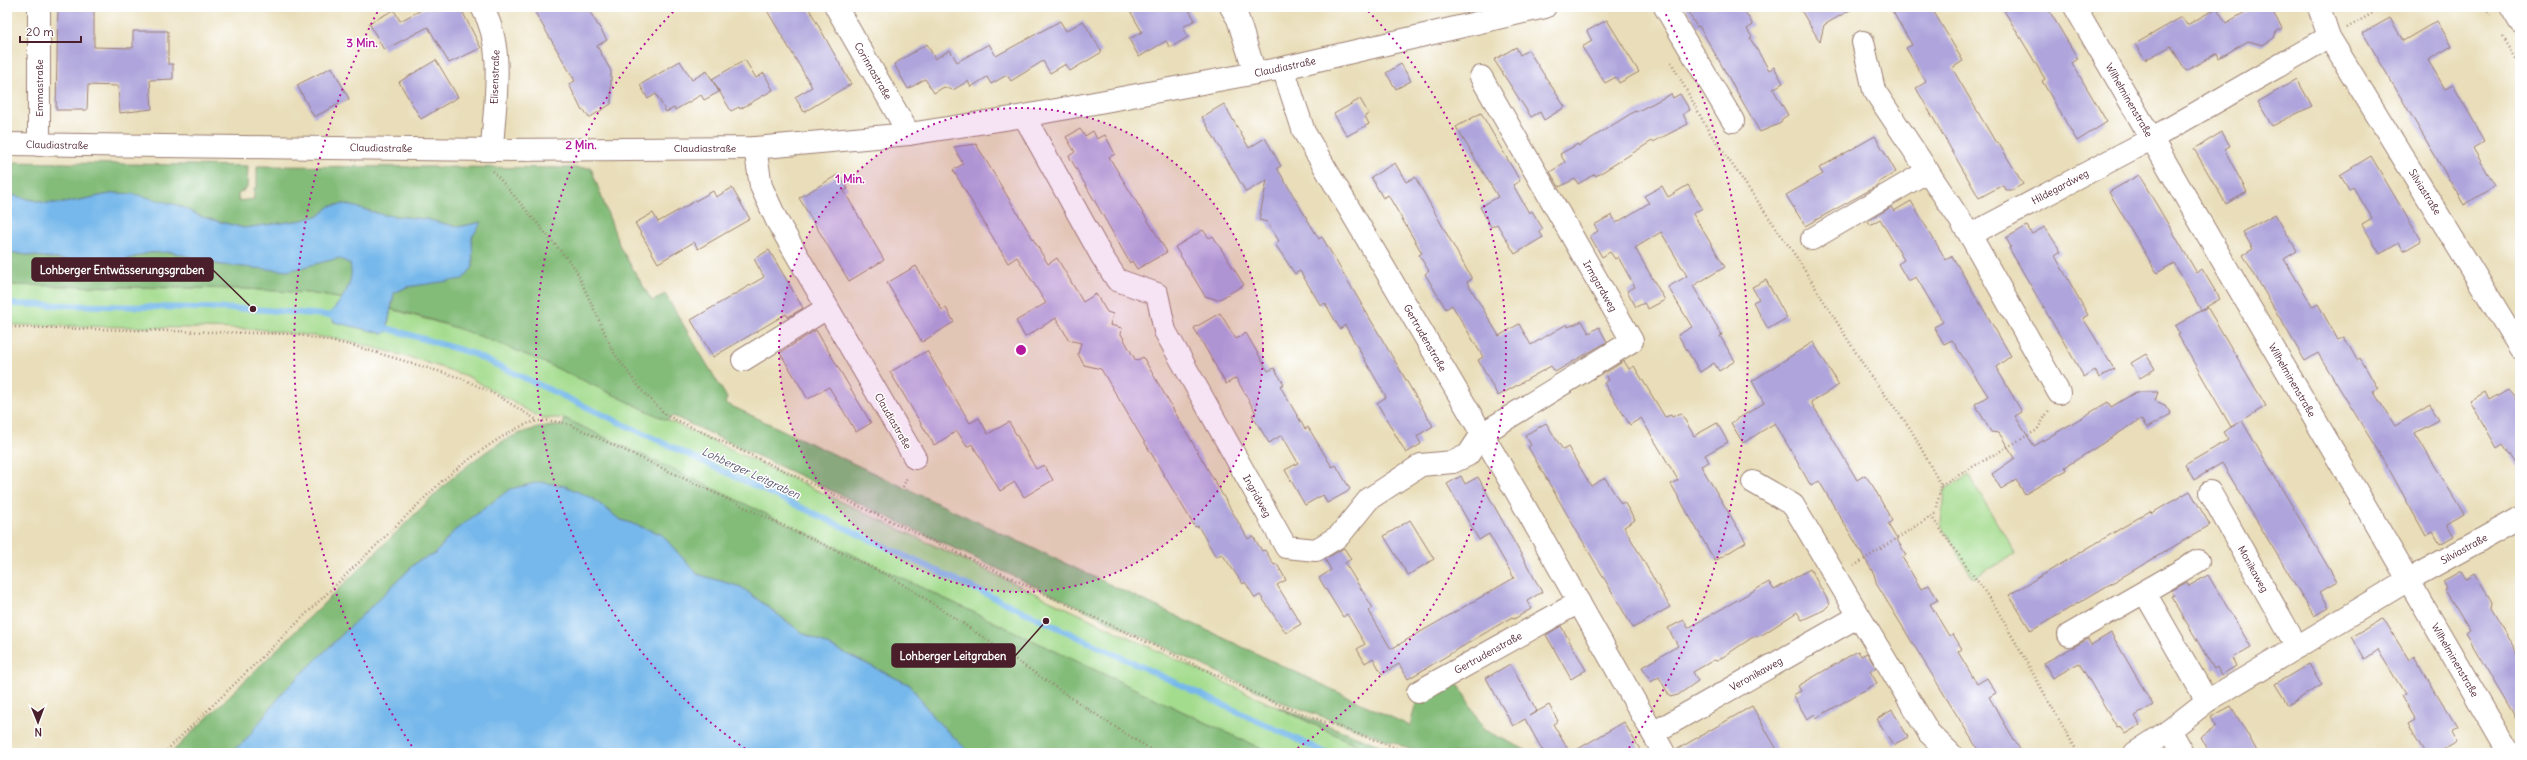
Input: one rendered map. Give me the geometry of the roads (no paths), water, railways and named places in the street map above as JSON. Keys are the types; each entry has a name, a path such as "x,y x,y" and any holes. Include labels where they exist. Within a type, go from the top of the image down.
{"street":[{"name":"Emmastraße","path":"39,7 39,145"},
{"name":"Elisenstraße","path":"482,7 490,22 497,48 492,150"},
{"name":"Corinnastraße","path":"836,7 909,134"},
{"path":"1231,7 1238,19 1256,73"},
{"name":"Claudiastraße","path":"7,144 492,150 755,148 909,134 1024,116 1283,68 1545,7"},
{"path":"1665,7 1733,121"},
{"name":"Wilhelminenstraße","path":"2075,7 2510,753"},
{"name":"Silviastraße","path":"2319,7 2329,37 2520,348"},
{"path":"2511,7 2520,22"},
{"path":"2151,139 2329,37"},
{"path":"1863,42 1874,90 1970,235 2059,393"},
{"name":"Gertrudenstraße","path":"1283,68 1304,132 1482,434 1664,753"},
{"name":"Irmgardweg","path":"1481,77 1632,341 1482,434"},
{"name":"Ingridweg","path":"1024,116 1101,255 1117,280 1158,294 1165,331 1286,547 1316,550 1339,536 1369,499 1421,465 1453,462 1468,455 1482,434"},
{"name":"Hildegardweg","path":"1970,235 2151,139"},
{"name":"Claudiastraße","path":"755,148 761,186 777,221 915,458"},
{"path":"1812,239 1928,171"},
{"path":"743,360 827,308"},
{"path":"1753,482 1794,505 1929,733 1950,753"},
{"name":"Monikaweg","path":"2210,492 2297,647"},
{"name":"Silviastraße","path":"2408,580 2520,518"},
{"path":"2069,635 2145,593 2198,561"},
{"path":"2135,753 2170,730 2207,701 2408,580"},
{"path":"2145,593 2207,701"},
{"name":"Gertrudenstraße","path":"1418,692 1579,602"},
{"name":"Veronikaweg","path":"1653,733 1859,616"},
{"path":"2170,730 2183,753"}],"water":[{"path":"115,193 134,194 177,205 202,217 244,228 303,220 320,215 330,206 345,204 384,215 425,219 458,227 482,222 472,237 473,267 463,279 407,287 394,293 388,324 390,329 384,334 334,322 329,314 343,297 351,278 350,264 339,258 288,271 221,265 171,252 148,253 115,263 64,260 7,252 7,194 46,203 64,203"},
{"path":"540,482 565,486 592,498 619,519 661,534 697,574 741,587 801,632 910,685 933,717 970,753 229,753 244,742 284,691 418,561 435,554 454,531 510,489"}],"waterway":[{"path":"7,304 253,309 337,316"},
{"name":"Lohberger Leitgraben","path":"383,327 471,353 1326,753"}],"place":[{"name":"Lohberger Entwässerungsgraben","path":"253,309"},
{"name":"Lohberger Leitgraben","path":"1046,621"}]}
